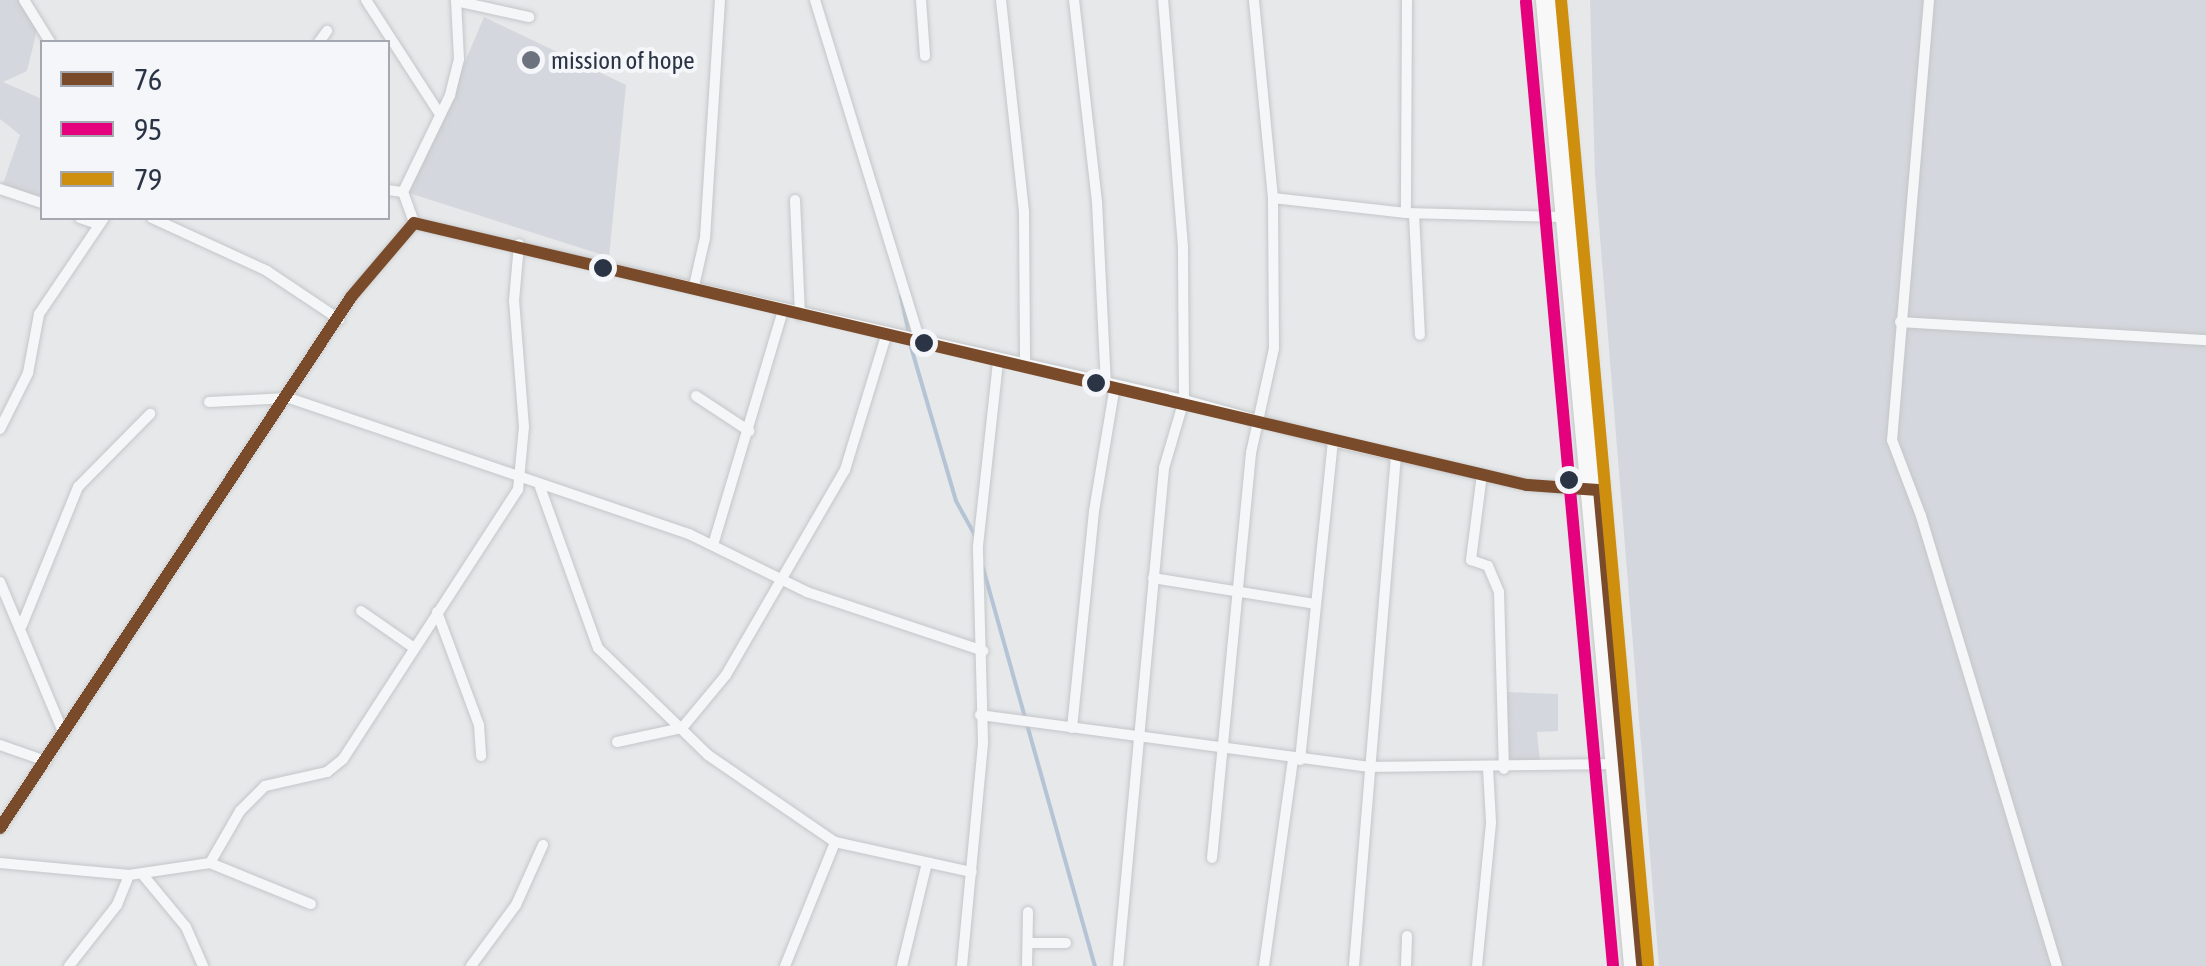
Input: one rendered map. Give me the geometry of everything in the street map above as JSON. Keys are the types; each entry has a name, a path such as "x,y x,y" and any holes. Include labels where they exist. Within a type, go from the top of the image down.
{"main road":[{"path":"1543,0 1561,217 1594,490 1642,966"},
{"path":"1556,0 1631,966"}],"street":[{"path":"24,0 49,40"},
{"path":"366,0 439,113"},
{"path":"414,222 403,192 459,59 456,0 529,17"},
{"path":"694,286 708,200 720,0"},
{"path":"815,0 921,345"},
{"path":"921,0 925,56"},
{"path":"1001,0 1024,211 1025,366"},
{"path":"1072,728 1110,384 1097,202 1074,0"},
{"path":"1118,966 1165,457 1184,400 1183,247 1163,0"},
{"path":"1212,858 1227,750 1258,422 1274,348 1273,198 1254,0"},
{"path":"1406,0 1410,214 1420,336"},
{"path":"1929,0 1892,440 1921,516 2056,966"},
{"path":"320,40 327,31"},
{"path":"0,189 40,202"},
{"path":"390,190 403,192"},
{"path":"1273,198 1410,214 1561,217"},
{"path":"795,200 800,315"},
{"path":"156,220 267,271 338,319"},
{"path":"0,429 28,373 39,314 100,221"},
{"path":"414,222 694,286 921,345 1184,400 1333,442 1482,474 1594,490"},
{"path":"0,828 198,522 289,398 338,319 414,222"},
{"path":"210,863 240,812 265,786 327,772 343,759 522,476 514,301 519,244"},
{"path":"712,544 783,310"},
{"path":"1900,322 2206,340"},
{"path":"617,742 682,728 726,675 845,470 886,336"},
{"path":"962,966 972,872 984,650 978,546 998,362"},
{"path":"696,396 749,431"},
{"path":"209,402 289,398 522,476 540,488 712,544 779,580 984,650"},
{"path":"22,625 78,487 150,414"},
{"path":"1264,966 1296,759 1333,442"},
{"path":"1354,966 1396,456"},
{"path":"1482,474 1471,560 1488,566 1499,592 1504,768"},
{"path":"540,488 592,641 682,728 775,806 835,842 972,872"},
{"path":"1154,578 1316,604"},
{"path":"0,582 22,625 32,665 64,734"},
{"path":"361,612 414,648"},
{"path":"436,612 479,725 481,756"},
{"path":"980,715 1369,767 1488,769 1613,764"},
{"path":"0,745 46,761"},
{"path":"1478,966 1491,822 1488,769"},
{"path":"784,966 835,842"},
{"path":"471,966 516,905 543,845"},
{"path":"0,863 142,875 210,863 311,904"},
{"path":"902,966 927,863"},
{"path":"69,966 117,904 129,875"},
{"path":"142,875 186,927 203,966"},
{"path":"1027,966 1028,912"},
{"path":"1406,966 1407,936"},
{"path":"1028,943 1066,944"}],"shaded area":[{"path":"0,0 20,0 37,30 27,71 3,82 40,98 40,198 3,184 20,135 0,119"},
{"path":"1590,0 2206,0 2206,966 1659,966 1595,175"},
{"path":"484,17 626,85 609,257 409,193"},
{"path":"1504,692 1558,694 1558,731 1537,732 1540,763 1507,765"}],"waterway":[{"path":"901,296 909,335"},
{"path":"911,347 956,501 977,539"},
{"path":"983,568 1095,966"}],"transit line":[{"name":"79","path":"1561,0 1648,964"},
{"name":"95","path":"1526,2 1613,966"},
{"name":"76","path":"414,223 1527,485 1599,490 1642,966"},
{"name":"76","path":"0,828 351,297 414,223"}],"place":[{"name":"mission of hope","path":"531,60"}]}
